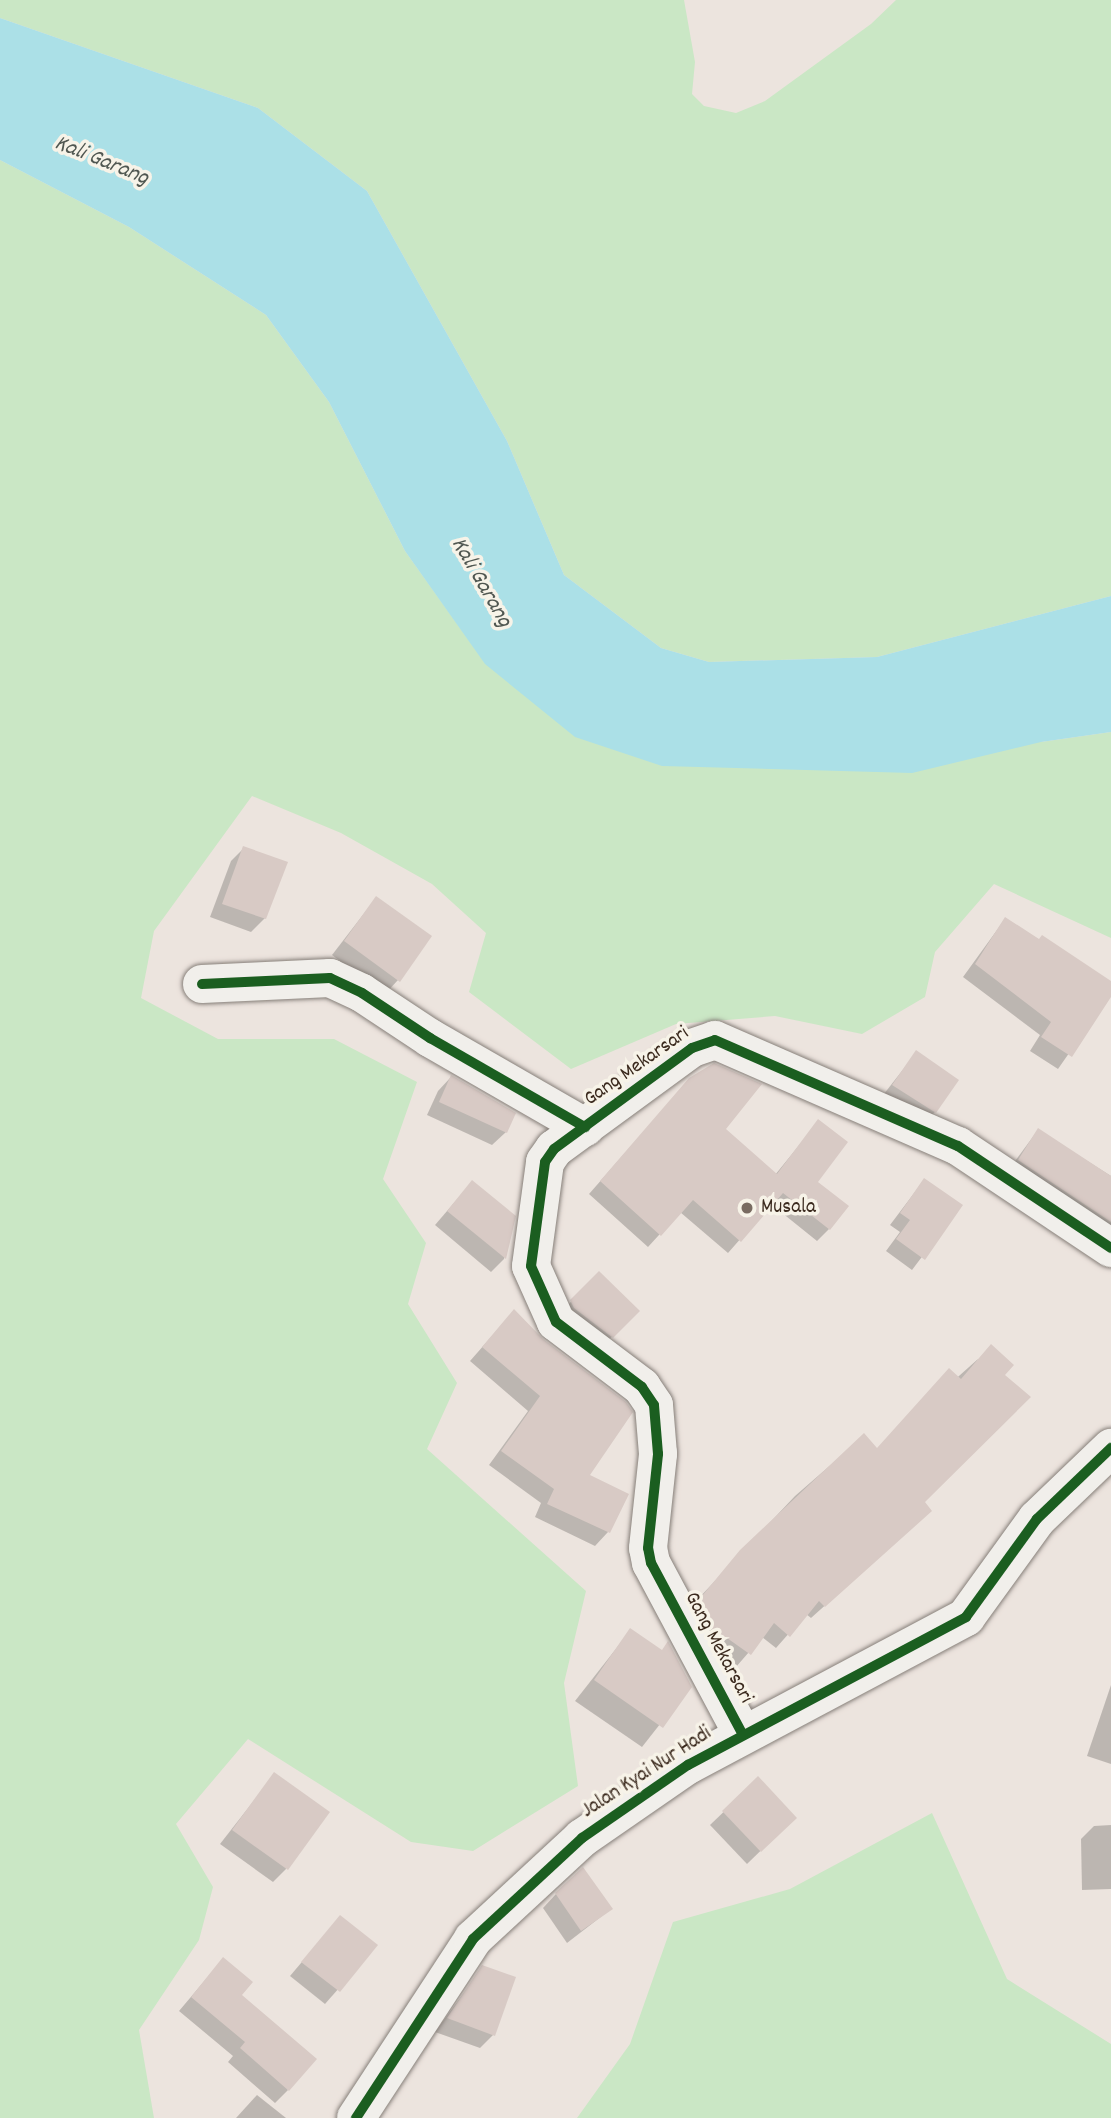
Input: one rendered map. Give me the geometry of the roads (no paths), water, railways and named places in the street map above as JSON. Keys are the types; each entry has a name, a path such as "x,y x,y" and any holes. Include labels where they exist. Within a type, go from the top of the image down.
{"street":[{"path":"202,984 330,978 362,993 430,1038 585,1126"},
{"name":"Gang Mekarsari","path":"743,1735 651,1563 648,1548 658,1454 654,1405 642,1387 556,1322 531,1266 545,1162 554,1149 692,1048 715,1040 958,1146 1111,1248"},
{"name":"Jalan Kyai Nur Hadi","path":"356,2118 473,1940 582,1838 688,1765 966,1617 1037,1519 1111,1448"}],"water":[{"name":"Kali Garang","path":"0,18 258,108 367,191 507,441 564,575 661,648 709,662 877,657 1111,596 1111,732 1041,742 912,773 662,766 575,737 485,664 405,551 329,402 266,315 129,227 0,160"}],"place":[{"name":"Musala","path":"747,1208"}]}
